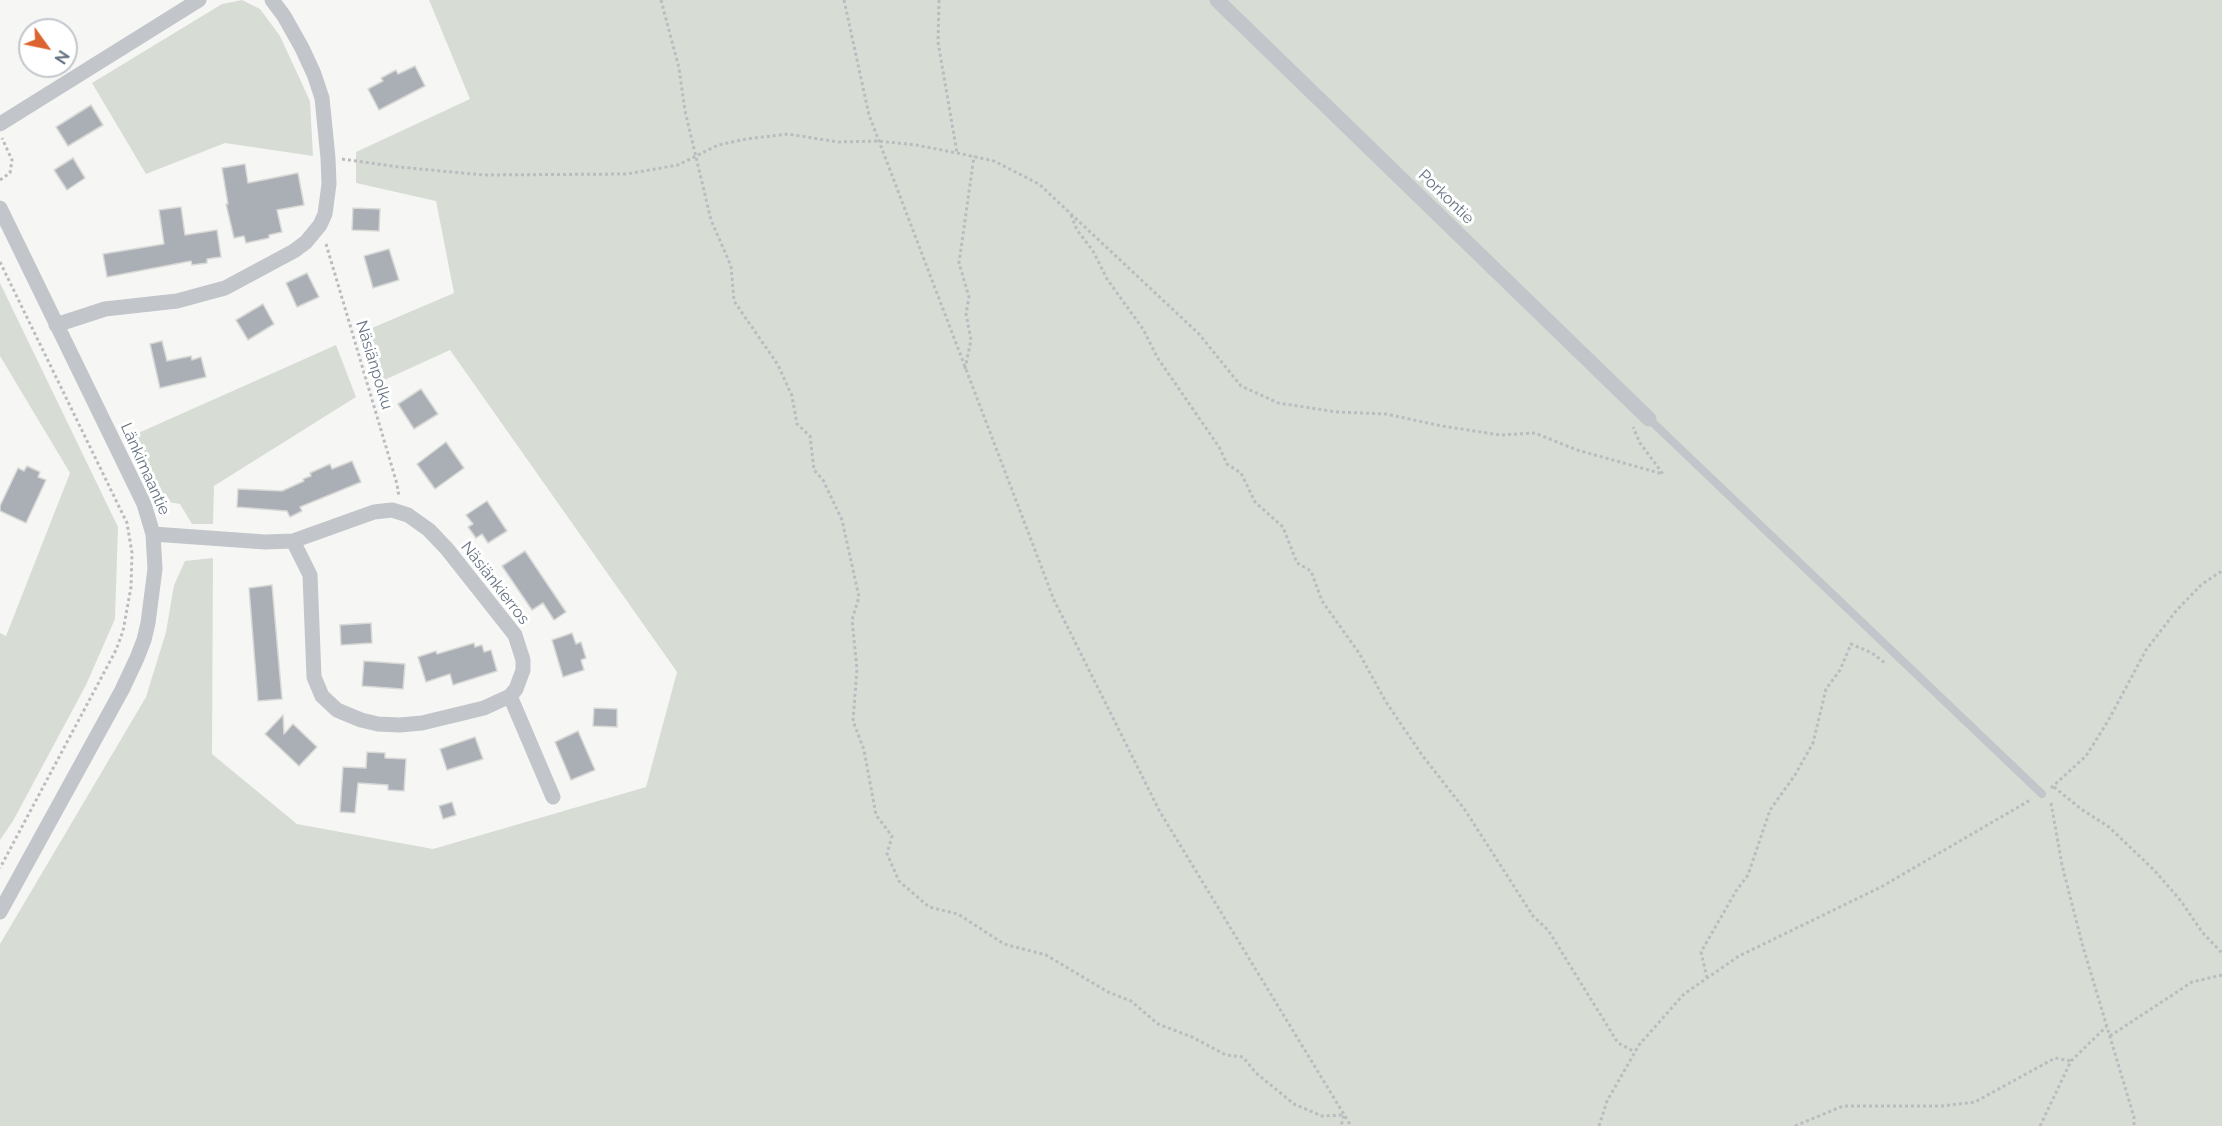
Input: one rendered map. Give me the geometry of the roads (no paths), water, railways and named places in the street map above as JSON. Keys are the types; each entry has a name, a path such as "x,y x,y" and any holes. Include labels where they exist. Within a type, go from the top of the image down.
{"street":[{"path":"0,124 199,0"},
{"path":"56,325 105,309 177,301 225,288 294,251 306,242 320,225 328,200 328,158 322,98 314,74 284,16 272,0"},
{"name":"Porkontie","path":"1217,0 1649,419"},
{"name":"Länkimaantie","path":"0,208 144,504 153,534 155,569 146,632 137,658 122,690 0,912"},
{"name":"Näsiänkierros","path":"292,541 374,512 392,510 418,521 429,530 515,635 520,647 523,670 510,696"},
{"path":"153,534 264,542 292,541 310,575 314,677 322,696 337,710 361,720 400,725 423,723 484,708 510,696 553,797"}],"lane":[{"path":"1649,419 2046,790"}]}
